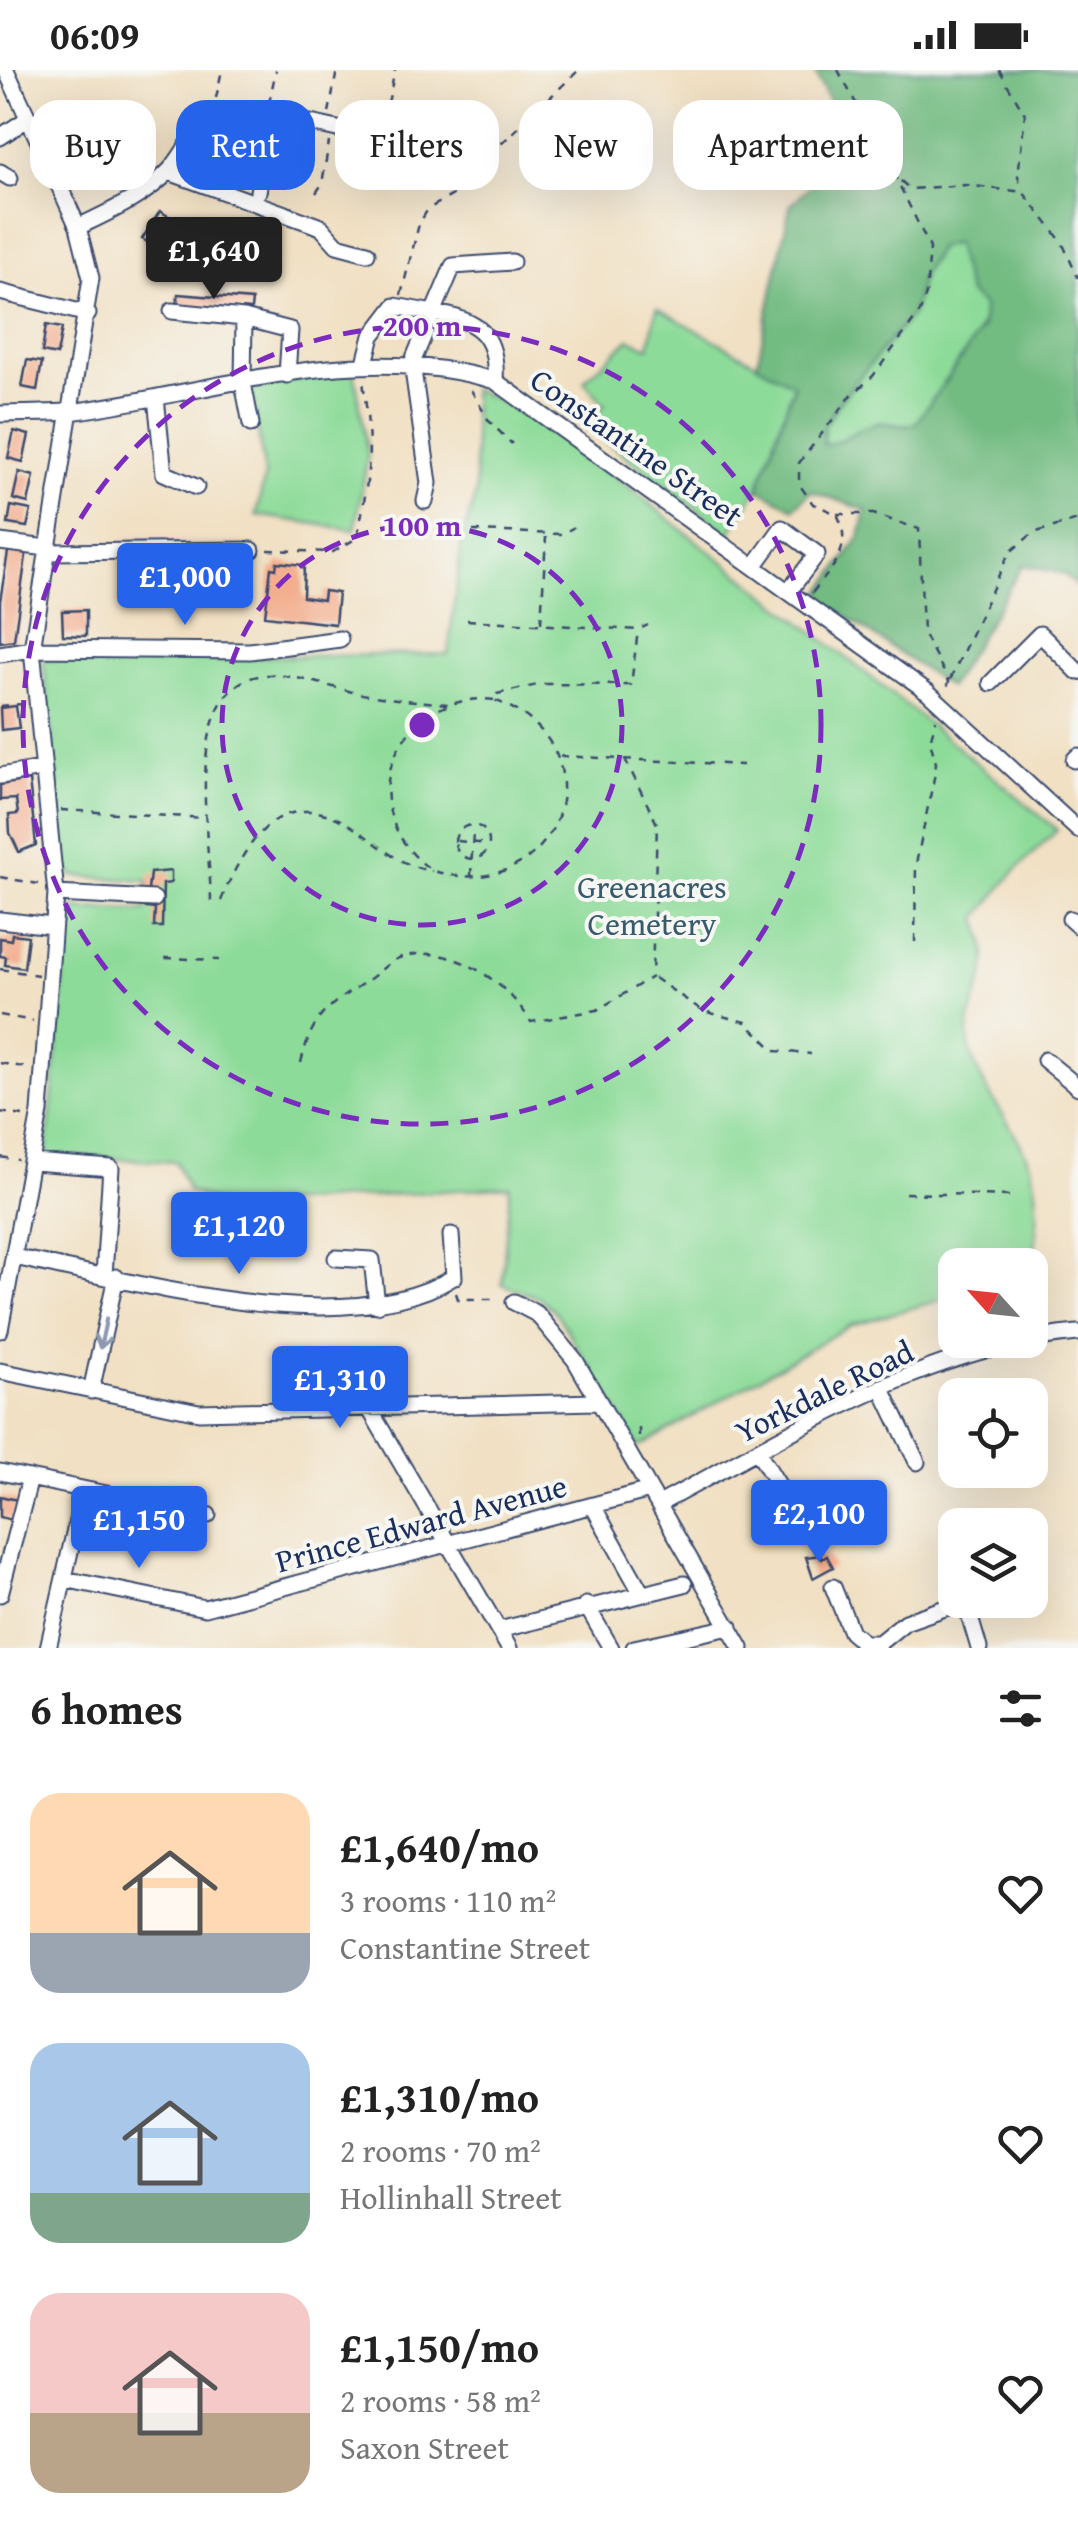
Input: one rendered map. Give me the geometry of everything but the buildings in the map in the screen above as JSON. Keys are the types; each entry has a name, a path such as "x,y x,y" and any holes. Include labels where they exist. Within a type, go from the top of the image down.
{"street":[{"path":"0,1330 3,1297 33,1162 49,1024 55,890 32,650 88,314 89,264 78,228 6,70"},
{"path":"0,137 29,118"},
{"path":"315,126 335,130"},
{"path":"78,228 124,204 176,163"},
{"path":"169,172 321,228 338,244 367,252"},
{"path":"425,500 429,484 412,363 453,266 512,262"},
{"path":"0,292 88,314"},
{"path":"363,362 372,336 395,306 433,313 484,332 495,346 495,381"},
{"path":"172,311 244,318 290,330 287,375"},
{"path":"244,318 244,382 251,424"},
{"name":"Constantine Street","path":"0,414 72,412 363,362 412,363 495,381 789,590 943,706 1078,830"},
{"path":"156,398 164,473 196,487"},
{"path":"755,566 782,528 818,554 789,590"},
{"path":"0,542 46,550 252,550"},
{"path":"991,684 1040,634 1078,672"},
{"path":"0,654 32,650 250,650 340,639"},
{"path":"0,776 41,769"},
{"path":"55,890 154,899"},
{"path":"0,920 52,926"},
{"path":"1044,1060 1078,1087"},
{"path":"33,1162 111,1168 110,1276 91,1391"},
{"path":"14,1257 271,1306 377,1305 432,1290 454,1277 452,1234"},
{"path":"336,1258 372,1260 377,1305"},
{"path":"514,1302 537,1314 576,1360 596,1402 741,1648"},
{"name":"Yorkdale Road","path":"654,1497 758,1452 881,1386 997,1347 1078,1332"},
{"path":"0,1371 199,1412 596,1402"},
{"path":"881,1386 917,1462"},
{"path":"369,1408 510,1648"},
{"path":"758,1452 802,1524"},
{"path":"0,1472 208,1515"},
{"path":"0,1594 30,1478"},
{"path":"48,1648 84,1490"},
{"name":"Prince Edward Avenue","path":"64,1579 205,1608 593,1506 654,1497"},
{"path":"593,1506 641,1592"},
{"path":"498,1630 586,1604 684,1584"},
{"path":"833,1587 851,1632 864,1644 879,1643 905,1622 965,1600 979,1648"},
{"path":"586,1604 611,1648"},
{"path":"634,1648 730,1627"}],"path":[{"path":"216,100 222,70"},
{"path":"271,100 276,70"},
{"path":"316,193 322,184 337,70"},
{"path":"389,100 395,70"},
{"path":"399,300 419,224 428,209 470,186 482,162 579,70"},
{"path":"838,70 854,100"},
{"path":"999,70 1025,114 1018,176 1022,192 1062,242 1078,278"},
{"path":"903,183 910,189 965,185 1022,192"},
{"path":"902,190 930,248 926,294 920,312 873,376 851,396 799,463 800,484 813,504 837,514 873,514 919,530 923,633 949,681"},
{"path":"252,550 333,552 358,538 371,459 363,362"},
{"path":"470,373 472,396 512,444"},
{"path":"804,602 846,550 837,514"},
{"path":"915,942 918,850 936,762 930,742 949,681 1008,553 1033,533 1078,520"},
{"path":"472,531 562,534 574,527"},
{"path":"541,625 546,534"},
{"path":"466,620 638,630 648,625"},
{"path":"494,700 497,694 542,684 631,686 638,630"},
{"path":"211,901 210,723 222,695 241,680 287,676 358,693 450,704 494,700 538,725 559,757 562,807 544,844 512,869 471,877 433,872 399,863 338,819 317,812 289,814 260,830 222,902"},
{"path":"0,706 34,702"},
{"path":"433,872 398,835 388,796 389,774 396,747 414,727 450,704"},
{"path":"559,757 744,765"},
{"path":"625,759 651,807 658,835 652,977"},
{"path":"61,810 208,818"},
{"path":"471,877 474,826"},
{"path":"474,826 487,834 489,844 481,857 470,859 458,851 456,841 464,828 474,826"},
{"path":"456,841 489,844"},
{"path":"0,878 55,890"},
{"path":"301,1063 312,1027 326,1007 400,957 428,954 470,967 514,998 531,1022 596,1010 652,977"},
{"path":"165,958 219,960"},
{"path":"0,968 51,976"},
{"path":"652,977 703,1011 746,1022 775,1051 811,1054"},
{"path":"0,1015 49,1024"},
{"path":"0,1063 45,1070"},
{"path":"0,1112 39,1118"},
{"path":"905,1193 1012,1196"},
{"path":"454,1277 458,1300 514,1302"}],"green space":[{"path":"814,70 1078,70 1078,588 1064,574 1023,565 949,687 818,597 860,537 866,510 811,491 794,508 758,489 794,385 757,364 790,206 806,190 903,190 903,100 828,100","holes":["955,243 968,293 983,306 982,328 916,423 877,423 824,445 824,427 839,402 912,314 923,273 938,248"]},
{"path":"955,242 983,307 983,319 969,349 917,423 877,423 824,445 823,427 911,314 923,273 939,247"},
{"path":"657,308 794,384 758,489 729,534 583,424 605,405 584,381 629,339 649,347"},
{"path":"354,369 368,455 355,530 256,515 265,476 251,389"},
{"name":"Greenacres Cemetery","path":"472,389 532,418 587,455 1057,830 1014,872 978,917 986,963 968,1035 979,1075 1032,1169 1037,1215 1034,1248 938,1248 938,1301 851,1325 639,1447 557,1314 540,1298 502,1284 510,1186 230,1207 188,1191 176,1162 46,1155 62,1003 66,916 70,909 145,911 148,881 73,876 66,868 43,660 448,654 462,541 476,493"}]}
